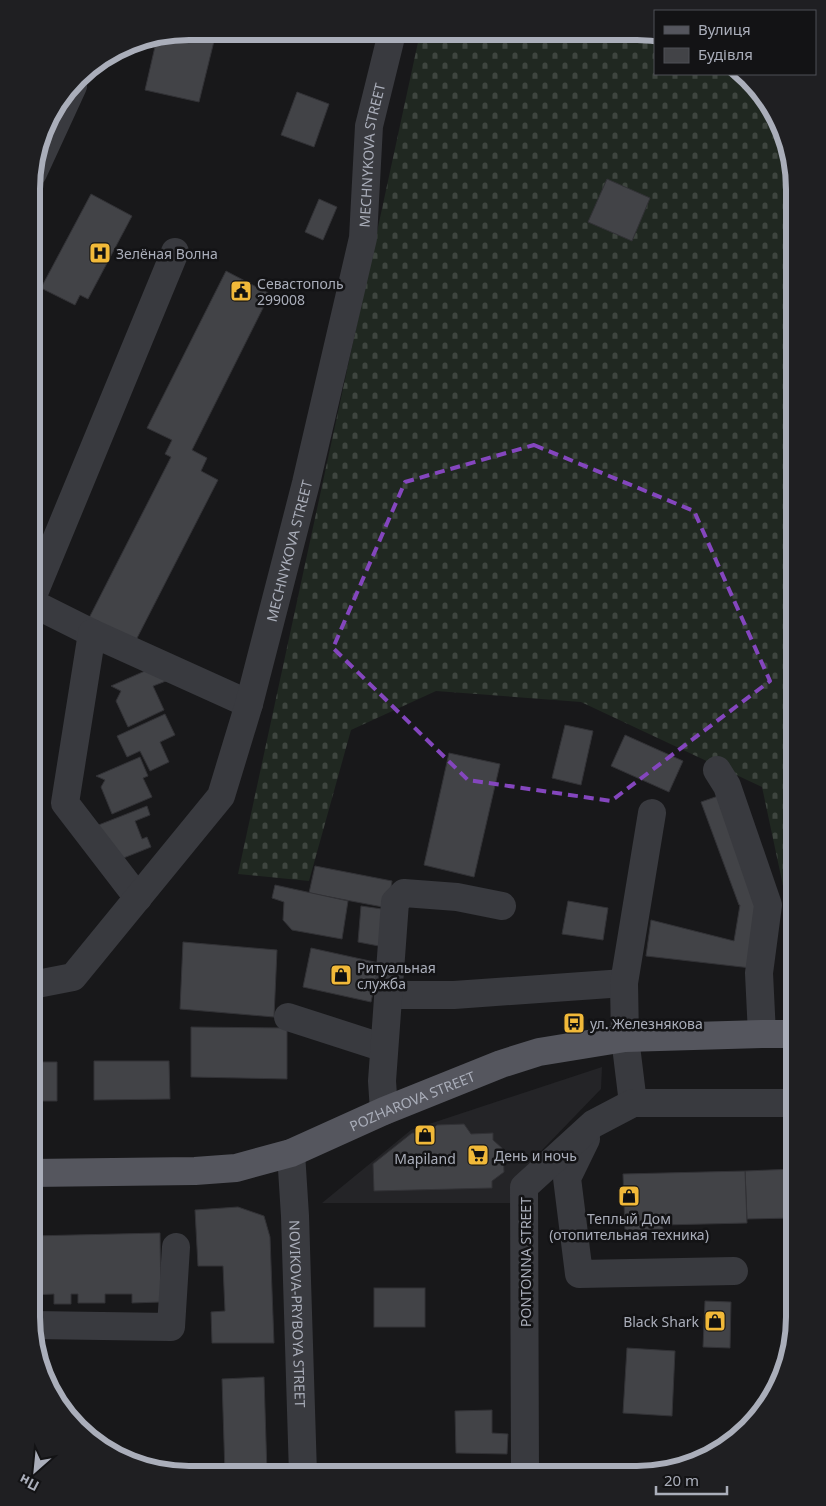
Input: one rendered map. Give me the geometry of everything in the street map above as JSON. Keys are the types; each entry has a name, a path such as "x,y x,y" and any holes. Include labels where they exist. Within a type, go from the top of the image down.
{"main road":[{"name":"POZHAROVA STREET","path":"40,1173 195,1171 236,1168 291,1153 501,1064 539,1052 626,1038 786,1034"}],"street":[{"name":"MECHNYKOVA STREET","path":"40,983 72,977 221,796 248,704 306,483 363,238 370,126 390,40"},
{"path":"49,139 57,120"},
{"path":"40,579 175,252"},
{"path":"40,608 248,704"},
{"path":"92,633 65,802 138,898"},
{"path":"717,770 727,786 768,905 758,973 762,1034"},
{"path":"652,813 624,983 626,1038 633,1103 786,1103"},
{"path":"384,1112 382,1081 395,902 404,893 456,898 502,906"},
{"path":"388,995 454,995 624,983"},
{"path":"288,1017 384,1048"},
{"name":"PONTONNA STREET","path":"525,1466 524,1187 593,1124 633,1103"},
{"path":"593,1124 567,1178 579,1274 734,1271"},
{"name":"NOVIKOVA-PRYBOYA STREET","path":"291,1153 296,1226 303,1466"},
{"path":"40,1325 171,1327 176,1247"}],"highlighted area":[{"path":"534,445 694,511 770,681 611,801 468,780 333,648 405,482"}],"shaded area":[{"path":"602,1067 601,1089 518,1175 511,1203 322,1203 411,1130"}],"green space":[{"path":"418,40 647,40 654,41 654,75 732,75 749,91 771,123 781,151 785,170 786,900 762,787 581,702 436,691 351,730 309,881 238,874"}],"building":[{"path":"214,40 199,102 145,90 156,44 170,41"},
{"path":"297,92 329,104 314,147 281,135"},
{"path":"607,179 650,198 632,241 588,222"},
{"path":"91,194 132,216 88,299 80,295 75,305 41,288"},
{"path":"319,199 337,207 323,240 305,232"},
{"path":"226,271 270,294 192,450 207,458 201,471 218,480 134,644 88,620 171,457 165,454 172,440 147,428"},
{"path":"154,667 166,681 153,686 164,710 128,727 116,701 121,691 111,686"},
{"path":"165,714 175,735 160,742 169,762 150,771 140,751 127,757 117,736"},
{"path":"565,725 593,731 581,785 552,778"},
{"path":"625,735 683,761 669,792 611,766"},
{"path":"449,753 500,764 474,877 424,865"},
{"path":"140,757 148,776 143,778 152,797 112,814 101,787 105,780 96,776"},
{"path":"724,794 762,897 751,968 646,956 651,920 734,941 740,905 701,802"},
{"path":"147,806 150,815 135,821 142,839 147,837 151,847 121,859 96,826"},
{"path":"315,866 392,881 388,908 309,893"},
{"path":"275,885 348,901 342,939 292,930 283,920 284,902 272,898"},
{"path":"568,901 608,908 603,940 562,934"},
{"path":"361,906 389,910 384,947 358,942"},
{"path":"183,942 277,950 274,1017 180,1009"},
{"name":"Ритуальная служба","path":"311,948 379,963 371,1002 303,987"},
{"path":"191,1027 287,1028 287,1079 191,1077"},
{"path":"94,1061 169,1061 170,1099 94,1100"},
{"path":"40,1062 57,1062 57,1101 40,1101"},
{"path":"464,1124 471,1134 493,1133 493,1140 503,1149 504,1172 492,1181 492,1188 374,1191 373,1164 412,1133 429,1133 437,1125"},
{"path":"786,1169 786,1218 747,1219 745,1171"},
{"path":"745,1171 747,1223 662,1225 663,1229 625,1230 623,1174"},
{"path":"238,1207 264,1216 270,1237 274,1343 212,1343 211,1312 225,1311 223,1266 198,1266 195,1210"},
{"path":"160,1233 161,1302 132,1303 132,1294 105,1294 105,1303 78,1303 78,1294 71,1294 71,1304 54,1304 54,1294 40,1295 40,1236"},
{"path":"374,1288 425,1288 425,1327 374,1327"},
{"path":"705,1301 731,1302 730,1348 703,1347"},
{"path":"627,1348 675,1351 672,1416 623,1413"},
{"path":"264,1377 267,1466 225,1466 222,1379"},
{"path":"492,1410 492,1433 508,1434 507,1454 456,1453 455,1411"}],"place":[{"name":"Зелёная Волна","path":"100,253"},
{"name":"Севастополь 299008","path":"241,291"},
{"name":"Ритуальная служба","path":"341,975"},
{"name":"ул. Железнякова","path":"574,1023"},
{"name":"Mapiland","path":"425,1135"},
{"name":"День и ночь","path":"478,1155"},
{"name":"Теплый Дом (отопительная техника)","path":"629,1196"},
{"name":"Black Shark","path":"715,1321"}]}
